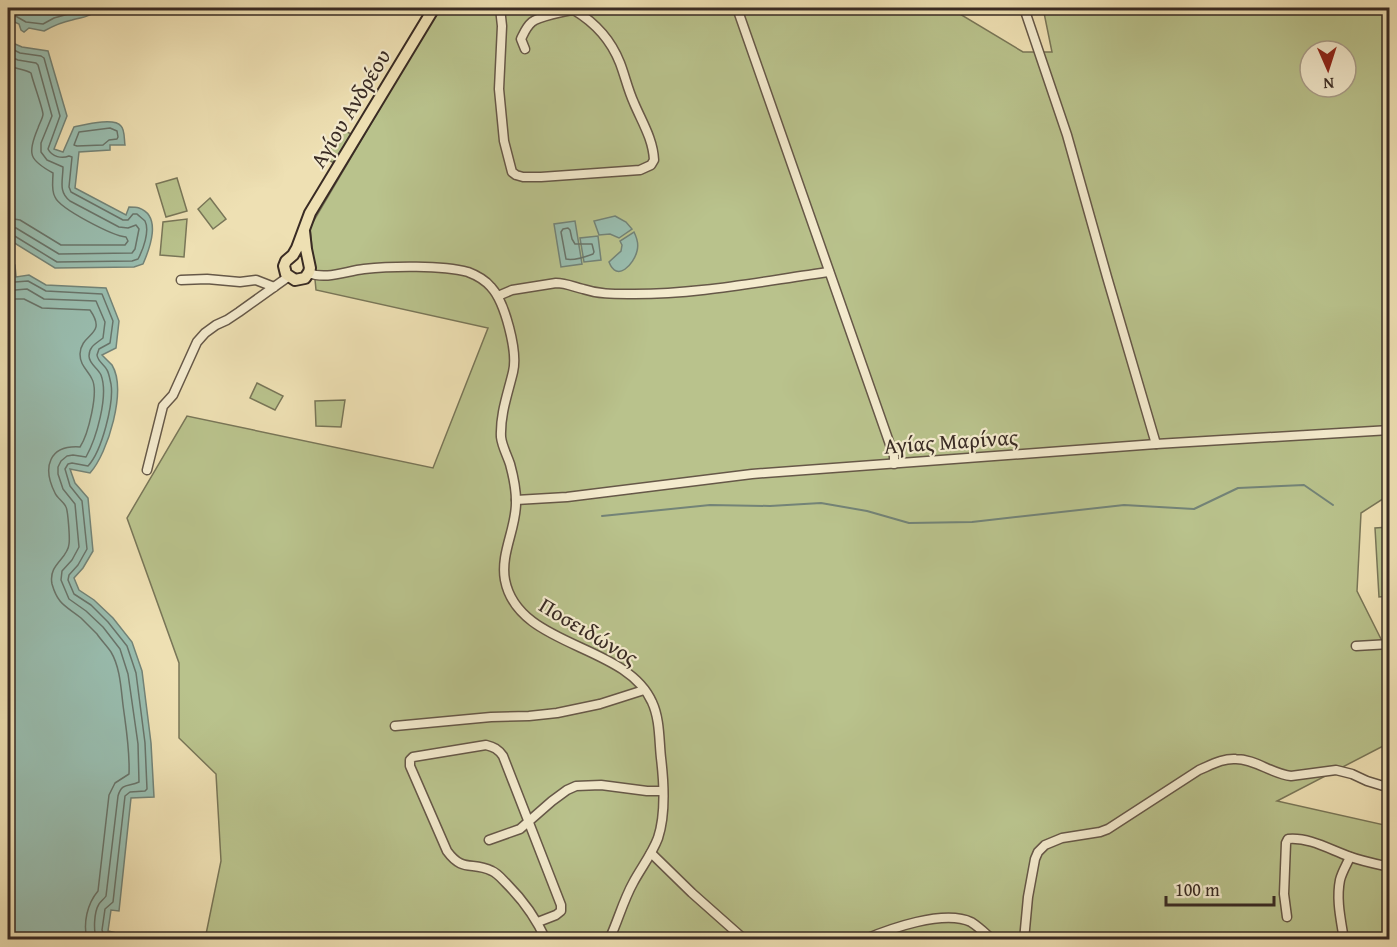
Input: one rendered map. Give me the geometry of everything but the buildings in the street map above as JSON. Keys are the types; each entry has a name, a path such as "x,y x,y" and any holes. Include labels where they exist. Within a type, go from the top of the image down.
{"main road":[{"name":"Αγίου Ανδρέου","path":"293,255 310,213 323,190 434,8"},
{"path":"304,231 310,268 309,273 305,278 298,280 288,277 285,266 289,258 293,255 302,255 308,260"}],"street":[{"path":"500,8 502,26 499,89 504,141 512,172 523,177 541,177 640,170 651,165 654,153 649,135 633,102 620,62 611,46 587,19 574,9 533,21 521,39 525,49"},
{"path":"737,8 894,456 894,464"},
{"path":"1024,8 1067,135 1156,444"},
{"name":"Ποσειδώνος","path":"309,273 321,277 364,269 414,267 452,270 468,272 480,278 491,286 498,296 506,318 515,359 504,404 501,439 510,464 516,500 504,571 508,589 517,606 534,622 559,638 622,668 638,681 651,700 657,720 662,765 662,819 651,853 632,884 609,939"},
{"path":"498,296 512,290 556,283 596,292 632,294 714,289 829,272"},
{"path":"147,470 163,406 173,395 197,342 216,325 239,312 288,277"},
{"path":"181,280 207,279 240,282 256,280 274,287"},
{"name":"Αγίας Μαρίνας","path":"516,500 567,497 752,474 1156,444 1389,430"},
{"path":"1356,646 1389,644"},
{"path":"395,726 557,712 600,704 644,690"},
{"path":"538,922 556,915 561,911 561,904 499,750 486,745 413,757 410,760 410,766 452,859 459,864 483,868 497,874 523,902 538,922 546,939"},
{"path":"1024,939 1028,897 1038,852 1062,838 1108,829 1199,770 1214,763 1236,759 1291,776 1336,770 1389,788"},
{"path":"489,840 520,829 552,801 576,786 602,785 663,791"},
{"path":"1287,917 1284,894 1288,839 1297,838 1309,841 1350,857 1389,867"},
{"path":"651,853 692,893 745,939"},
{"path":"1344,939 1340,917 1340,879 1350,857"},
{"path":"863,939 910,923 949,918 970,922 993,939"}],"green space":[{"path":"439,8 950,8 1023,52 1052,52 1043,8 1389,8 1389,495 1361,513 1357,591 1387,651 1389,743 1277,801 1389,826 1389,939 958,940 948,936 930,940 205,939 221,861 216,774 179,738 179,663 127,518 187,416 433,468 488,328 316,290 310,227"},
{"path":"342,129 358,138 341,167 325,158"},
{"path":"177,178 187,211 166,217 156,184"},
{"path":"210,198 226,219 213,229 198,209"},
{"path":"187,219 184,257 160,255 163,222"},
{"path":"257,383 283,396 275,410 250,398"},
{"path":"345,400 341,427 316,426 315,401"},
{"path":"1389,527 1389,596 1379,597 1375,528"}],"water":[{"path":"8,8 95,8 95,12 44,31 29,28 24,32 19,24 8,19"},
{"path":"8,41 22,47 48,51 67,116 54,149 63,152 74,127 112,122 122,128 125,145 110,145 110,150 79,152 75,188 126,215 129,207 139,208 146,212 152,225 152,233 149,250 143,264 134,267 55,268 8,239"},
{"path":"615,216 626,222 632,229 619,238 610,234 599,235 594,221"},
{"path":"575,221 582,264 561,267 554,224"},
{"path":"634,232 638,243 635,256 629,266 616,271 609,262 621,251 620,241"},
{"path":"598,236 601,260 584,262 580,238"},
{"path":"8,257 15,265 16,277 29,275 46,285 106,288 119,321 116,348 102,355 112,365 116,376 116,405 109,437 97,464 90,473 70,469 75,483 88,498 93,551 74,578 79,590 94,600 113,618 132,642 142,671 151,743 154,797 131,798 119,911 111,910 108,931 117,933 116,939 8,939"}],"waterway":[{"path":"602,516 710,505 770,506 821,503 867,511 909,523 972,522 1124,505 1194,509 1238,488 1304,485 1333,505"}]}
